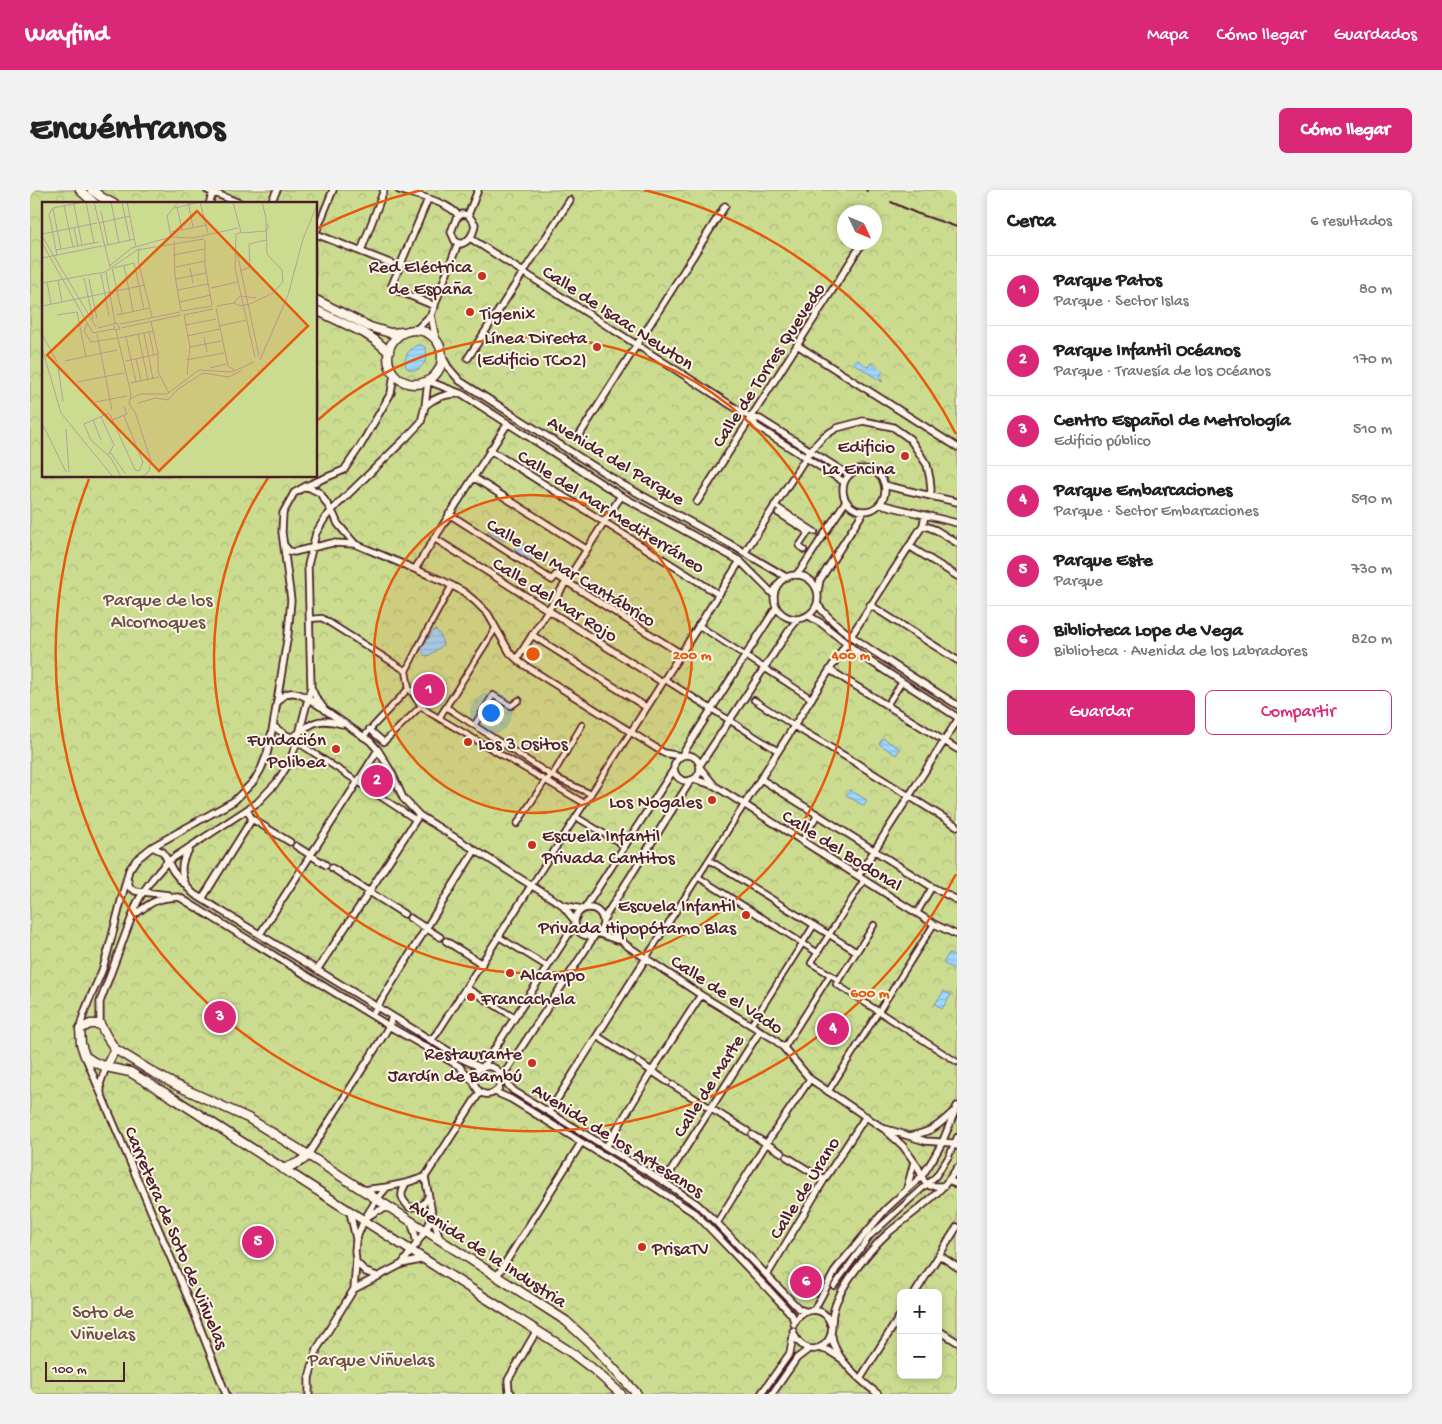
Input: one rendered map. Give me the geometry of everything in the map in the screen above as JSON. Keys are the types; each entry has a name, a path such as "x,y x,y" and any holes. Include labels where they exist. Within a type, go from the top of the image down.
{"street":[{"path":"80,190 93,202"},
{"path":"92,190 110,202"},
{"path":"271,202 277,190"},
{"path":"318,228 333,190"},
{"path":"361,251 384,190"},
{"path":"399,190 444,204 459,216"},
{"path":"468,215 478,190"},
{"path":"214,192 237,202"},
{"path":"428,199 392,285 394,289 435,306"},
{"path":"468,358 570,200"},
{"path":"577,440 725,206"},
{"path":"462,214 468,215 475,224 470,238 464,243 458,243 453,238 451,232 454,222 462,214"},
{"path":"318,234 400,267"},
{"name":"Calle de Isaac Newton","path":"470,238 751,418 756,426 844,482"},
{"path":"416,330 431,315 458,243"},
{"name":"Calle de Torres Quevedo","path":"697,502 858,250"},
{"path":"318,301 370,327 390,333 416,330 429,334 436,340"},
{"path":"318,311 364,333 389,352"},
{"path":"405,332 397,337 392,344 388,360 390,368 400,380 407,383 414,384 428,381 439,370 442,356 436,340 431,315"},
{"path":"797,345 957,447"},
{"name":"Avenida del Parque","path":"442,356 448,368 460,381 625,486 745,552 786,577"},
{"path":"85,1056 81,1044 80,1029 82,1020 96,988 127,879 136,860 152,847 234,802 254,781 267,754 277,704 292,600 282,532 283,513 294,493 344,470 391,393 394,374"},
{"path":"325,710 315,696 312,687 308,566 316,533 331,511 421,422 428,381"},
{"name":"Avenida del Parque","path":"428,381 462,394 621,496 740,561 774,595"},
{"path":"425,406 434,398 462,394"},
{"name":"Calle de Isaac Newton","path":"751,418 760,419 849,475"},
{"path":"745,552 805,457 824,436 837,428 863,421 893,427 910,439 927,465 930,479 930,496"},
{"path":"415,569 508,423"},
{"name":"Calle del Mar Mediterráneo","path":"490,450 718,594"},
{"path":"860,469 867,469 878,474 885,484 886,493 876,508 864,512 853,508 846,500 843,495 844,482 849,475 860,469"},
{"path":"473,477 586,549"},
{"path":"885,484 957,502"},
{"path":"306,486 320,493 338,524 355,544"},
{"path":"517,659 621,496"},
{"path":"796,575 846,500"},
{"path":"880,504 957,523"},
{"path":"774,505 809,530"},
{"path":"501,1078 600,930 603,921 692,780 697,776 730,721 790,629 798,620 814,611 818,604 820,580 864,512"},
{"path":"778,513 816,532"},
{"name":"Calle del Mar Cantábrico","path":"449,514 552,580 556,575 566,581 680,654"},
{"path":"851,636 923,525 925,515"},
{"path":"936,530 940,519"},
{"path":"923,525 936,530 957,543"},
{"path":"804,550 799,546 809,530"},
{"name":"Calle del Mar Rojo","path":"434,538 663,681"},
{"path":"284,545 289,551 294,552 332,543 355,544 443,580 464,592 488,614 510,653 517,659 664,753 681,756 687,754 696,757 701,767"},
{"path":"909,546 957,576"},
{"path":"431,1040 438,1033 740,561"},
{"path":"798,620 785,617 776,608 774,595 778,584 786,577 796,575 809,578 815,584 818,591"},
{"path":"452,586 406,671 409,688 421,706 439,718 584,803"},
{"path":"818,604 832,620 851,636 957,705"},
{"path":"870,605 957,660"},
{"path":"482,1068 548,967 575,922 577,914 584,909 625,846 674,768 677,759 681,756 712,710 776,608"},
{"path":"808,616 821,623 846,644 902,682 957,717"},
{"path":"310,619 322,618 406,671"},
{"path":"698,625 747,655 812,699"},
{"path":"439,718 496,629"},
{"path":"532,635 646,708"},
{"path":"549,1112 846,644"},
{"path":"830,670 957,749"},
{"path":"663,681 778,751"},
{"path":"887,705 902,682"},
{"path":"101,1092 100,1084 115,1049 100,1024 100,1002 137,903 143,892 167,862 257,803 277,782 289,763 297,742 312,687"},
{"path":"363,736 409,688"},
{"path":"277,704 281,698 290,693 300,694 363,736 378,750 392,773 403,798 417,817"},
{"path":"475,724 493,695 511,706 519,700"},
{"path":"754,700 957,826"},
{"path":"369,729 384,742 421,706"},
{"path":"446,706 552,776 591,794"},
{"path":"273,726 288,737 294,736 315,722 324,721 344,724"},
{"path":"858,876 957,721"},
{"path":"517,824 545,781 552,776 582,725"},
{"path":"297,742 561,904 598,910 603,921 621,942"},
{"path":"260,934 378,750"},
{"path":"664,753 674,768 677,777 681,780 692,780"},
{"name":"Calle del Bodonal","path":"701,767 715,786"},
{"path":"761,779 932,887 957,900"},
{"name":"Calle del Bodonal","path":"692,780 715,786 917,914 957,935"},
{"path":"247,810 252,819 290,842"},
{"path":"802,841 818,814"},
{"path":"317,970 417,817"},
{"path":"576,818 625,846"},
{"path":"202,899 252,819"},
{"path":"188,889 182,875 182,866 185,856 194,845"},
{"path":"296,846 326,864"},
{"path":"152,847 163,852 167,862 188,889 202,899 460,1058 482,1068"},
{"path":"372,1015 475,850"},
{"path":"709,860 857,952"},
{"path":"332,868 404,914"},
{"path":"698,878 818,952"},
{"path":"127,879 130,888 135,891 179,897 389,1026 458,1066 474,1082 480,1092 487,1094 495,1092 501,1084 500,1073 493,1067 482,1068 476,1072 474,1082"},
{"path":"839,980 811,963 864,880"},
{"path":"917,914 932,887"},
{"path":"133,916 152,902 165,898 179,897"},
{"path":"561,904 582,934 591,936 596,934 621,942"},
{"path":"410,918 440,937"},
{"path":"828,1092 934,924"},
{"path":"752,1026 814,925"},
{"path":"874,925 836,984 957,1062"},
{"path":"499,937 548,967"},
{"path":"446,941 482,964"},
{"name":"Calle de el Vado","path":"621,942 701,995 774,1039 810,1079 884,1129"},
{"path":"784,1048 830,975"},
{"path":"467,988 515,1018"},
{"path":"606,1147 701,995"},
{"path":"283,1169 306,1158 389,1026 392,1016"},
{"path":"80,1029 90,1024 100,1024"},
{"name":"Calle de Marte","path":"664,1182 760,1031"},
{"path":"597,1036 824,1180"},
{"name":"Avenida de la Industria","path":"115,1049 162,1077 248,1118 308,1154 566,1321 590,1343 637,1394"},
{"name":"Avenida de la Industria","path":"85,1056 106,1067 130,1072 350,1212 365,1218 414,1248 424,1260 569,1351 593,1368 621,1394"},
{"name":"Carretera de Soto de Viñuelas","path":"85,1056 226,1394"},
{"name":"Avenida de los Artesanos","path":"501,1078 514,1090 664,1182 696,1204 718,1223 799,1309 805,1311"},
{"path":"718,1223 766,1144 810,1079"},
{"path":"440,1239 428,1197 425,1178 480,1092"},
{"name":"Avenida de los Artesanos","path":"495,1092 511,1099 696,1214 792,1315 794,1322"},
{"path":"908,1136 926,1133 942,1123 956,1108"},
{"path":"814,1310 836,1269 886,1209 922,1176 935,1157 956,1108"},
{"name":"Calle de Urano","path":"767,1275 824,1180 866,1116"},
{"path":"884,1129 925,1141 956,1145"},
{"path":"884,1129 903,1146 930,1186 944,1186"},
{"path":"834,1286 870,1236 942,1169 956,1145 957,1137"},
{"path":"497,1276 581,1143"},
{"path":"906,1190 914,1162"},
{"path":"793,1331 798,1343 803,1347 809,1349 825,1345 829,1340 832,1330 833,1313 841,1290 859,1265 886,1235 944,1186 957,1168"},
{"path":"363,1190 387,1187 425,1178"},
{"path":"950,1180 957,1186"},
{"path":"406,1183 401,1192 402,1200 409,1207 418,1207 426,1203 428,1197"},
{"path":"309,1394 309,1378 317,1349 354,1289 356,1240 365,1218 387,1187"},
{"path":"365,1218 377,1211 390,1208"},
{"path":"350,1212 356,1240"},
{"path":"402,1264 426,1230 432,1213"},
{"path":"411,1221 415,1234 414,1248"},
{"path":"918,1289 957,1227"},
{"path":"939,1255 957,1267"},
{"path":"354,1289 402,1264 424,1260"},
{"path":"356,1262 366,1272 377,1276"},
{"path":"761,1394 790,1353 794,1322 805,1311 814,1310 826,1315 830,1321 834,1347 844,1361 860,1379 878,1394"},
{"path":"860,1379 897,1320"},
{"path":"512,1394 509,1391 508,1380 537,1330"},
{"path":"942,1333 957,1342"},
{"path":"819,1348 829,1351 844,1361"},
{"path":"772,1394 797,1358 809,1349"}],"green space":[{"path":"30,190 957,190 957,1394 30,1394"}],"water":[{"path":"417,345 425,347 425,362 419,369 411,370 406,367 406,357 411,349"},
{"path":"856,359 868,367 871,363 883,371 879,378 883,381 853,363"},
{"path":"493,524 509,534 504,541 488,532"},
{"path":"519,542 535,552 530,560 514,550"},
{"path":"435,629 441,636 443,645 426,656 420,649"},
{"path":"883,738 900,749 896,755 879,744"},
{"path":"850,790 867,800 864,806 846,795"},
{"path":"949,953 957,958 957,971 943,963"},
{"path":"944,991 951,995 942,1009 935,1004"}],"railway":[{"path":"891,202 957,227"}],"place":[{"name":"Red Eléctrica de España","path":"482,276"},
{"name":"Tigenix","path":"470,312"},
{"name":"Línea Directa (Edificio TC02)","path":"597,347"},
{"name":"Edificio La Encina","path":"905,456"},
{"name":"Parque Patos","path":"429,690"},
{"name":"Los 3 Ositos","path":"468,742"},
{"name":"Fundación Polibea","path":"336,749"},
{"name":"Parque Infantil Océanos","path":"377,781"},
{"name":"Los Nogales","path":"712,800"},
{"name":"Escuela Infantil Privada Cantitos","path":"532,845"},
{"name":"Escuela Infantil Privada Hipopótamo Blas","path":"746,915"},
{"name":"Alcampo","path":"510,973"},
{"name":"Francachela","path":"471,997"},
{"name":"Centro Español de Metrología","path":"220,1017"},
{"name":"Parque Embarcaciones","path":"833,1029"},
{"name":"Restaurante Jardín de Bambú","path":"532,1063"},
{"name":"Parque Este","path":"258,1242"},
{"name":"PrisaTV","path":"642,1247"},
{"name":"Biblioteca Lope de Vega","path":"806,1282"}],"park label":[{"name":"Parque de los Alcornoques","path":"158,609"},
{"name":"Soto de Viñuelas","path":"103,1321"},
{"name":"Parque Viñuelas","path":"371,1358"}]}
